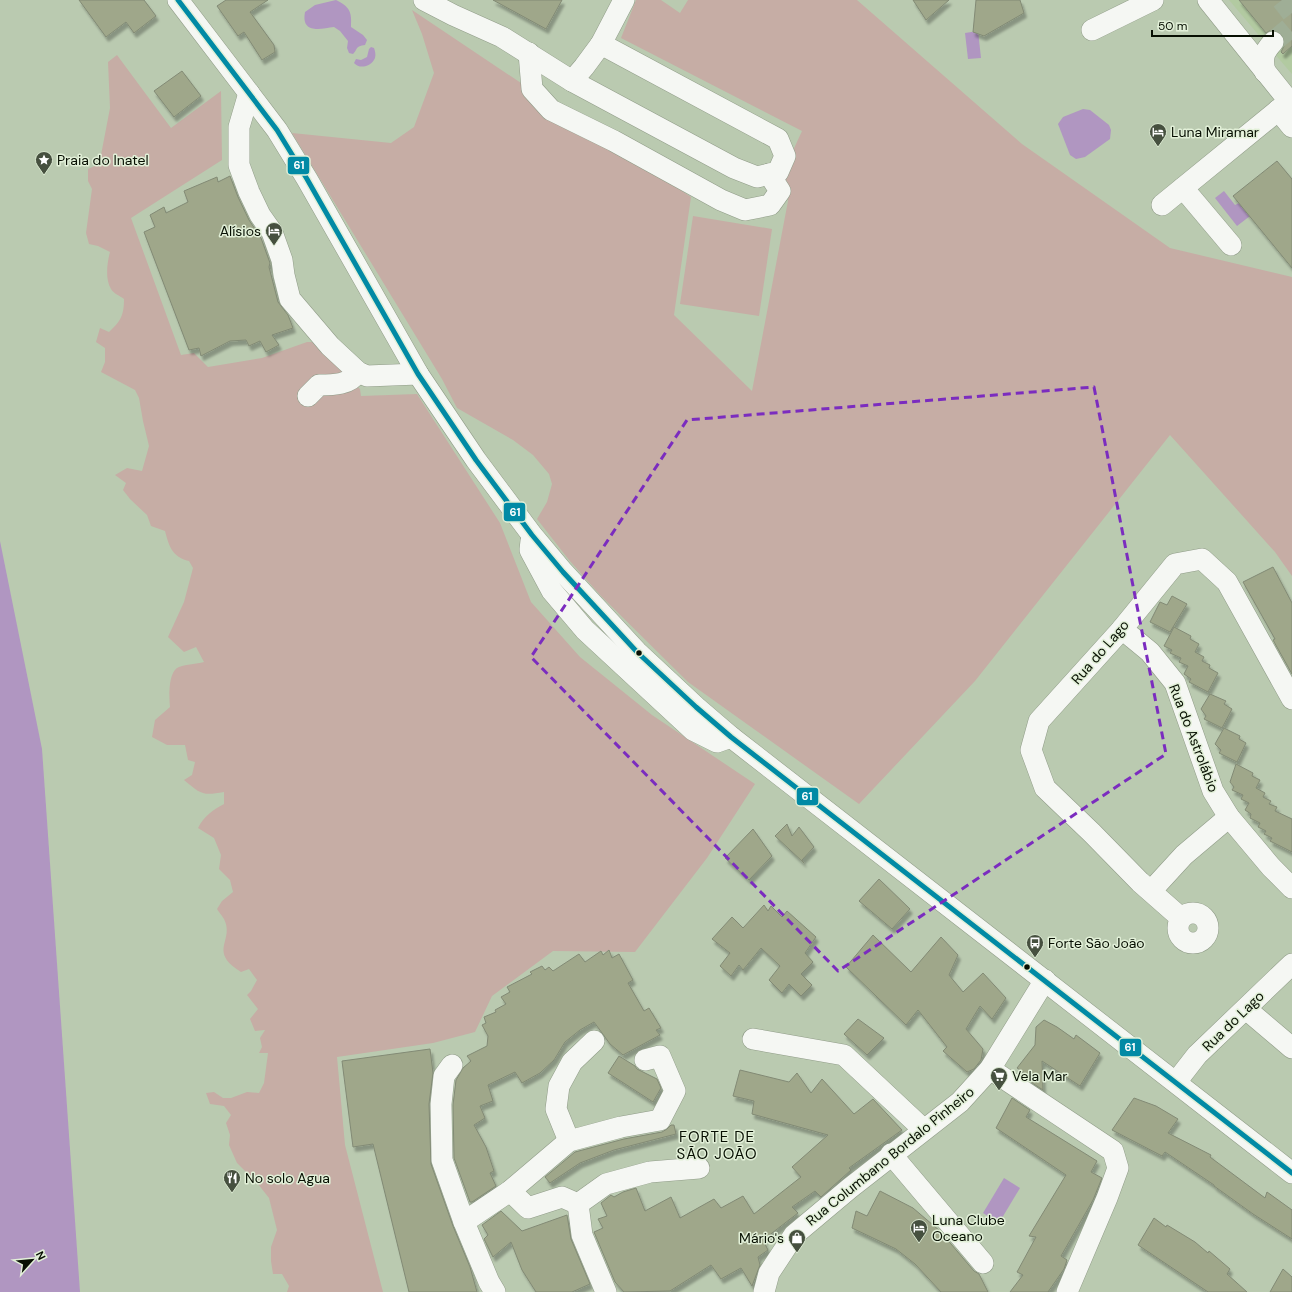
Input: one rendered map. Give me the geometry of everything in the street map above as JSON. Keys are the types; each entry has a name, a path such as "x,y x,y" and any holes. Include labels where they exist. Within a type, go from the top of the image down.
{"street":[{"path":"178,0 276,130 307,179 418,374 476,460 532,535 563,572 638,652 696,707 731,737 1292,1173"},
{"path":"424,0 502,38 572,81 734,168 757,178 778,172 785,156 778,139 601,44"},
{"path":"572,81 601,44 624,0"},
{"path":"1092,30 1153,0"},
{"path":"1210,1 1265,72 1286,104 1292,128"},
{"path":"1265,72 1262,60 1273,42"},
{"path":"529,54 532,89 552,110 721,200 745,210 770,205 780,191 769,174"},
{"path":"249,93 239,127 239,165 249,192 260,215 272,232 282,260 284,276 290,299 330,346 358,372 367,376 418,374"},
{"path":"1162,205 1286,104"},
{"path":"1183,188 1230,245"},
{"path":"308,396 319,385 334,385 354,379 358,372"},
{"name":"Rua do Lago","path":"1181,918 1151,891 1045,788 1031,750 1039,721 1122,629 1175,564 1202,559 1227,582 1292,699"},
{"name":"Rua do Astrolábio","path":"1122,629 1150,652 1175,683 1213,791 1229,817 1271,867 1292,888"},
{"path":"1151,891 1184,855 1229,817"},
{"name":"Rua do Lago","path":"1176,1082 1197,1056 1292,964"},
{"name":"Rua Columbano Bordalo Pinheiro","path":"764,1292 769,1273 794,1235 891,1154 960,1102 990,1069 1044,980"},
{"path":"1246,1009 1292,1048"},
{"path":"754,1040 844,1055 923,1129"},
{"path":"569,1141 556,1109 559,1086 572,1062 594,1041"},
{"path":"464,1222 510,1191 569,1141 621,1127 660,1120 675,1091 660,1056 645,1060"},
{"path":"452,1065 444,1076 441,1104 442,1160 464,1222 489,1282 495,1292"},
{"path":"990,1069 1113,1151 1118,1168 1107,1198 1067,1292"},
{"path":"891,1154 983,1262"},
{"path":"578,1204 606,1184 650,1172 699,1168"},
{"path":"510,1191 528,1208 562,1197 578,1204"},
{"path":"578,1204 582,1235 606,1292"}],"highlighted area":[{"path":"1094,387 1166,754 838,971 531,657 687,420"}],"shaded area":[{"path":"336,0 349,10 351,27 363,35 367,40 365,45 358,47 353,54 349,53 347,48 348,41 340,31 334,27 318,29 309,27 306,24 305,12 315,5"},
{"path":"636,0 661,0 680,13 688,0 857,0 1022,144 1170,248 1292,277 1292,576 1275,552 1170,435 975,681 859,804 688,682 601,596 569,560 537,519 547,502 552,484 549,474 533,455 513,440 457,408 442,379 292,133 391,143 414,127 434,73 422,34 412,10 691,197 674,315 752,391 788,201 785,168 802,131 621,38"},
{"path":"1229,0 1292,0 1292,74 1285,66"},
{"path":"978,31 981,58 968,59 965,33"},
{"path":"371,47 374,48 375,58 369,65 362,67 354,63 356,59 361,60 367,57"},
{"path":"117,55 171,128 221,91 222,160 131,218 181,355 194,353 208,367 262,358 307,342 312,342 360,389 361,396 417,394 500,523 531,602 580,657 652,715 755,784 707,858 635,952 553,951 492,996 475,1032 433,1043 337,1057 345,1145 383,1292 287,1292 289,1286 282,1274 273,1274 271,1247 277,1230 269,1198 258,1184 237,1163 229,1145 230,1135 226,1123 231,1115 224,1106 210,1104 206,1093 214,1092 223,1098 231,1098 247,1092 259,1093 264,1083 268,1053 259,1053 262,1047 260,1038 265,1030 255,1031 250,1019 258,1009 247,995 257,980 249,969 241,972 231,965 224,952 227,934 226,927 224,919 217,909 222,901 233,892 230,880 219,869 221,855 214,838 198,828 209,814 224,804 224,792 206,794 194,788 184,780 192,775 195,762 188,760 185,745 167,745 152,737 155,720 170,707 170,685 175,669 182,666 204,662 196,647 184,652 168,637 184,602 193,568 189,561 175,554 168,541 165,531 151,526 147,515 123,490 126,483 115,475 127,468 142,471 149,446 139,398 135,390 101,372 105,362 105,348 96,342 100,328 109,332 116,324 122,314 124,299 113,292 109,285 107,271 110,252 98,246 89,244 86,233 92,189 88,181 88,169 97,165 101,155 110,108 108,62"},
{"path":"1083,109 1090,110 1109,125 1111,130 1110,139 1085,157 1076,159 1070,155 1058,124 1063,117"},
{"path":"1224,191 1235,205 1239,203 1250,216 1237,226 1215,198"},
{"path":"693,216 772,229 759,316 680,304"},
{"path":"0,541 42,749 80,1292 0,1292"},
{"path":"1004,1178 1020,1188 999,1223 983,1213"}],"building":[{"path":"79,0 144,0 156,16 134,33 126,22 106,37"},
{"path":"226,0 268,0 250,12 274,45 275,52 262,60 244,32 238,36 217,6"},
{"path":"493,0 562,0 546,29"},
{"path":"913,0 949,0 926,20"},
{"path":"976,0 1020,0 1024,13 984,36 973,32"},
{"path":"1239,0 1292,0 1292,46 1283,54 1281,52 1285,44 1281,33 1275,30 1266,33"},
{"path":"182,71 201,96 174,117 154,91"},
{"path":"1277,161 1292,179 1292,268 1233,196"},
{"path":"230,176 249,220 261,238 270,263 269,267 278,302 288,315 293,328 272,335 279,345 266,352 260,341 249,346 246,340 230,341 201,356 199,348 189,350 144,232 155,227 150,215 164,207 166,213 188,202 184,191 217,177 218,182"},
{"path":"1273,567 1292,603 1292,674 1273,640 1275,639 1243,582"},
{"path":"1172,596 1187,604 1170,632 1150,622 1160,602 1167,605"},
{"path":"1174,627 1191,636 1190,639 1199,644 1195,652 1204,657 1202,661 1210,665 1209,668 1218,673 1208,692 1189,682 1191,679 1184,674 1188,666 1179,662 1181,658 1170,653 1172,650 1164,646"},
{"path":"1210,694 1226,701 1224,704 1232,709 1222,728 1204,719 1206,716 1201,709"},
{"path":"1224,728 1240,736 1239,739 1246,743 1237,762 1219,753 1221,750 1215,744"},
{"path":"1236,764 1253,773 1252,776 1260,780 1256,788 1265,793 1263,797 1271,801 1269,804 1277,807 1275,811 1292,819 1292,852 1270,841 1272,838 1264,834 1266,831 1258,827 1260,823 1250,818 1251,814 1245,810 1249,803 1241,799 1243,795 1232,790 1234,787 1230,782"},
{"path":"787,824 792,836 799,827 814,847 802,860 804,863 775,836"},
{"path":"753,829 772,856 749,880 725,858"},
{"path":"879,879 910,909 892,929 859,901"},
{"path":"764,905 768,911 771,906 782,917 787,911 816,937 805,953 813,962 801,974 812,985 801,996 789,984 782,993 769,980 780,966 761,948 743,970 739,965 731,976 720,966 730,953 712,939 732,917 743,928"},
{"path":"873,935 911,972 941,937 958,955 949,975 963,992 983,973 1006,998 992,1019 980,1006 966,1029 983,1049 981,1060 974,1069 967,1072 943,1051 947,1047 918,1010 906,1025 846,967"},
{"path":"609,950 612,958 619,954 633,980 628,983 644,1011 649,1008 661,1028 656,1030 660,1035 623,1055 610,1044 594,1022 580,1030 565,1042 554,1060 540,1073 522,1083 515,1072 488,1085 493,1101 480,1106 485,1118 474,1125 486,1147 494,1171 490,1173 496,1186 470,1202 454,1158 453,1105 456,1080 463,1068 471,1061 467,1056 487,1046 488,1036 482,1025 486,1023 484,1017 496,1012 495,1010 506,1004 501,997 510,992 507,987 532,974 530,972 542,966 545,970 549,967 553,971 579,954 585,962 601,951 603,955"},
{"path":"858,1019 884,1038 867,1055 844,1034"},
{"path":"1044,1020 1074,1039 1076,1035 1100,1053 1080,1086 1042,1061 1043,1090 1023,1077 1025,1073 1017,1068 1035,1045 1036,1027"},
{"path":"430,1049 433,1073 429,1104 431,1164 453,1226 470,1267 477,1292 409,1292 373,1144 353,1147 342,1061"},
{"path":"619,1056 635,1066 637,1069 657,1079 661,1088 653,1102 608,1073"},
{"path":"740,1070 789,1082 797,1073 811,1093 822,1079 854,1114 873,1099 902,1130 849,1168 851,1170 821,1197 815,1191 792,1207 798,1213 763,1240 768,1250 758,1257 760,1265 752,1286 741,1268 721,1279 711,1265 670,1291 624,1292 615,1282 594,1232 603,1228 598,1219 607,1216 601,1203 611,1195 614,1197 623,1192 636,1188 645,1211 671,1197 680,1218 714,1199 721,1208 743,1196 754,1214 801,1177 792,1167 828,1135 752,1114 754,1101 733,1096"},
{"path":"1012,1098 1030,1110 1026,1117 1097,1161 1091,1172 1102,1178 1093,1200 1061,1256 1067,1260 1064,1269 1048,1292 1010,1292 1023,1275 1017,1272 1036,1237 1029,1236 1066,1175 996,1128"},
{"path":"1134,1098 1156,1106 1178,1119 1168,1133 1211,1155 1210,1157 1265,1198 1267,1192 1292,1210 1292,1239 1253,1214 1214,1185 1165,1152 1162,1156 1112,1130"},
{"path":"671,1125 674,1125 676,1134 614,1150 580,1163 550,1183 545,1177 575,1152 624,1139 662,1132"},
{"name":"Luna Clube Oceano","path":"880,1191 913,1208 940,1231 974,1271 979,1274 988,1292 941,1292 915,1264 896,1249 852,1228 856,1211 867,1216"},
{"path":"501,1211 522,1231 567,1215 571,1239 590,1284 572,1292 536,1292 522,1270 511,1242 493,1257 484,1239 488,1235 482,1225"},
{"path":"1154,1218 1166,1227 1167,1225 1195,1242 1208,1253 1209,1251 1230,1269 1227,1274 1247,1292 1208,1292 1138,1245"},
{"path":"1283,1269 1292,1277 1292,1292 1270,1292"}],"tunnel":[{"path":"1282,0 1292,13"},
{"path":"1273,42 1292,26"}],"transit line":[{"name":"61","path":"178,0 277,130 307,179 418,374 476,460 532,535 563,572 637,652 696,707 731,737 1292,1173"}],"place":[{"name":"Luna Miramar","path":"1158,147"},
{"name":"Praia do Inatel","path":"44,175"},
{"name":"Alísios","path":"274,246"},
{"name":"Forte São João","path":"1035,958"},
{"name":"Vela Mar","path":"999,1091"},
{"name":"No solo Agua","path":"232,1193"},
{"name":"Luna Clube Oceano","path":"919,1243"},
{"name":"Mário's","path":"797,1253"}],"district":[{"name":"FORTE DE SÃO JOÃO","path":"717,1146"}]}
